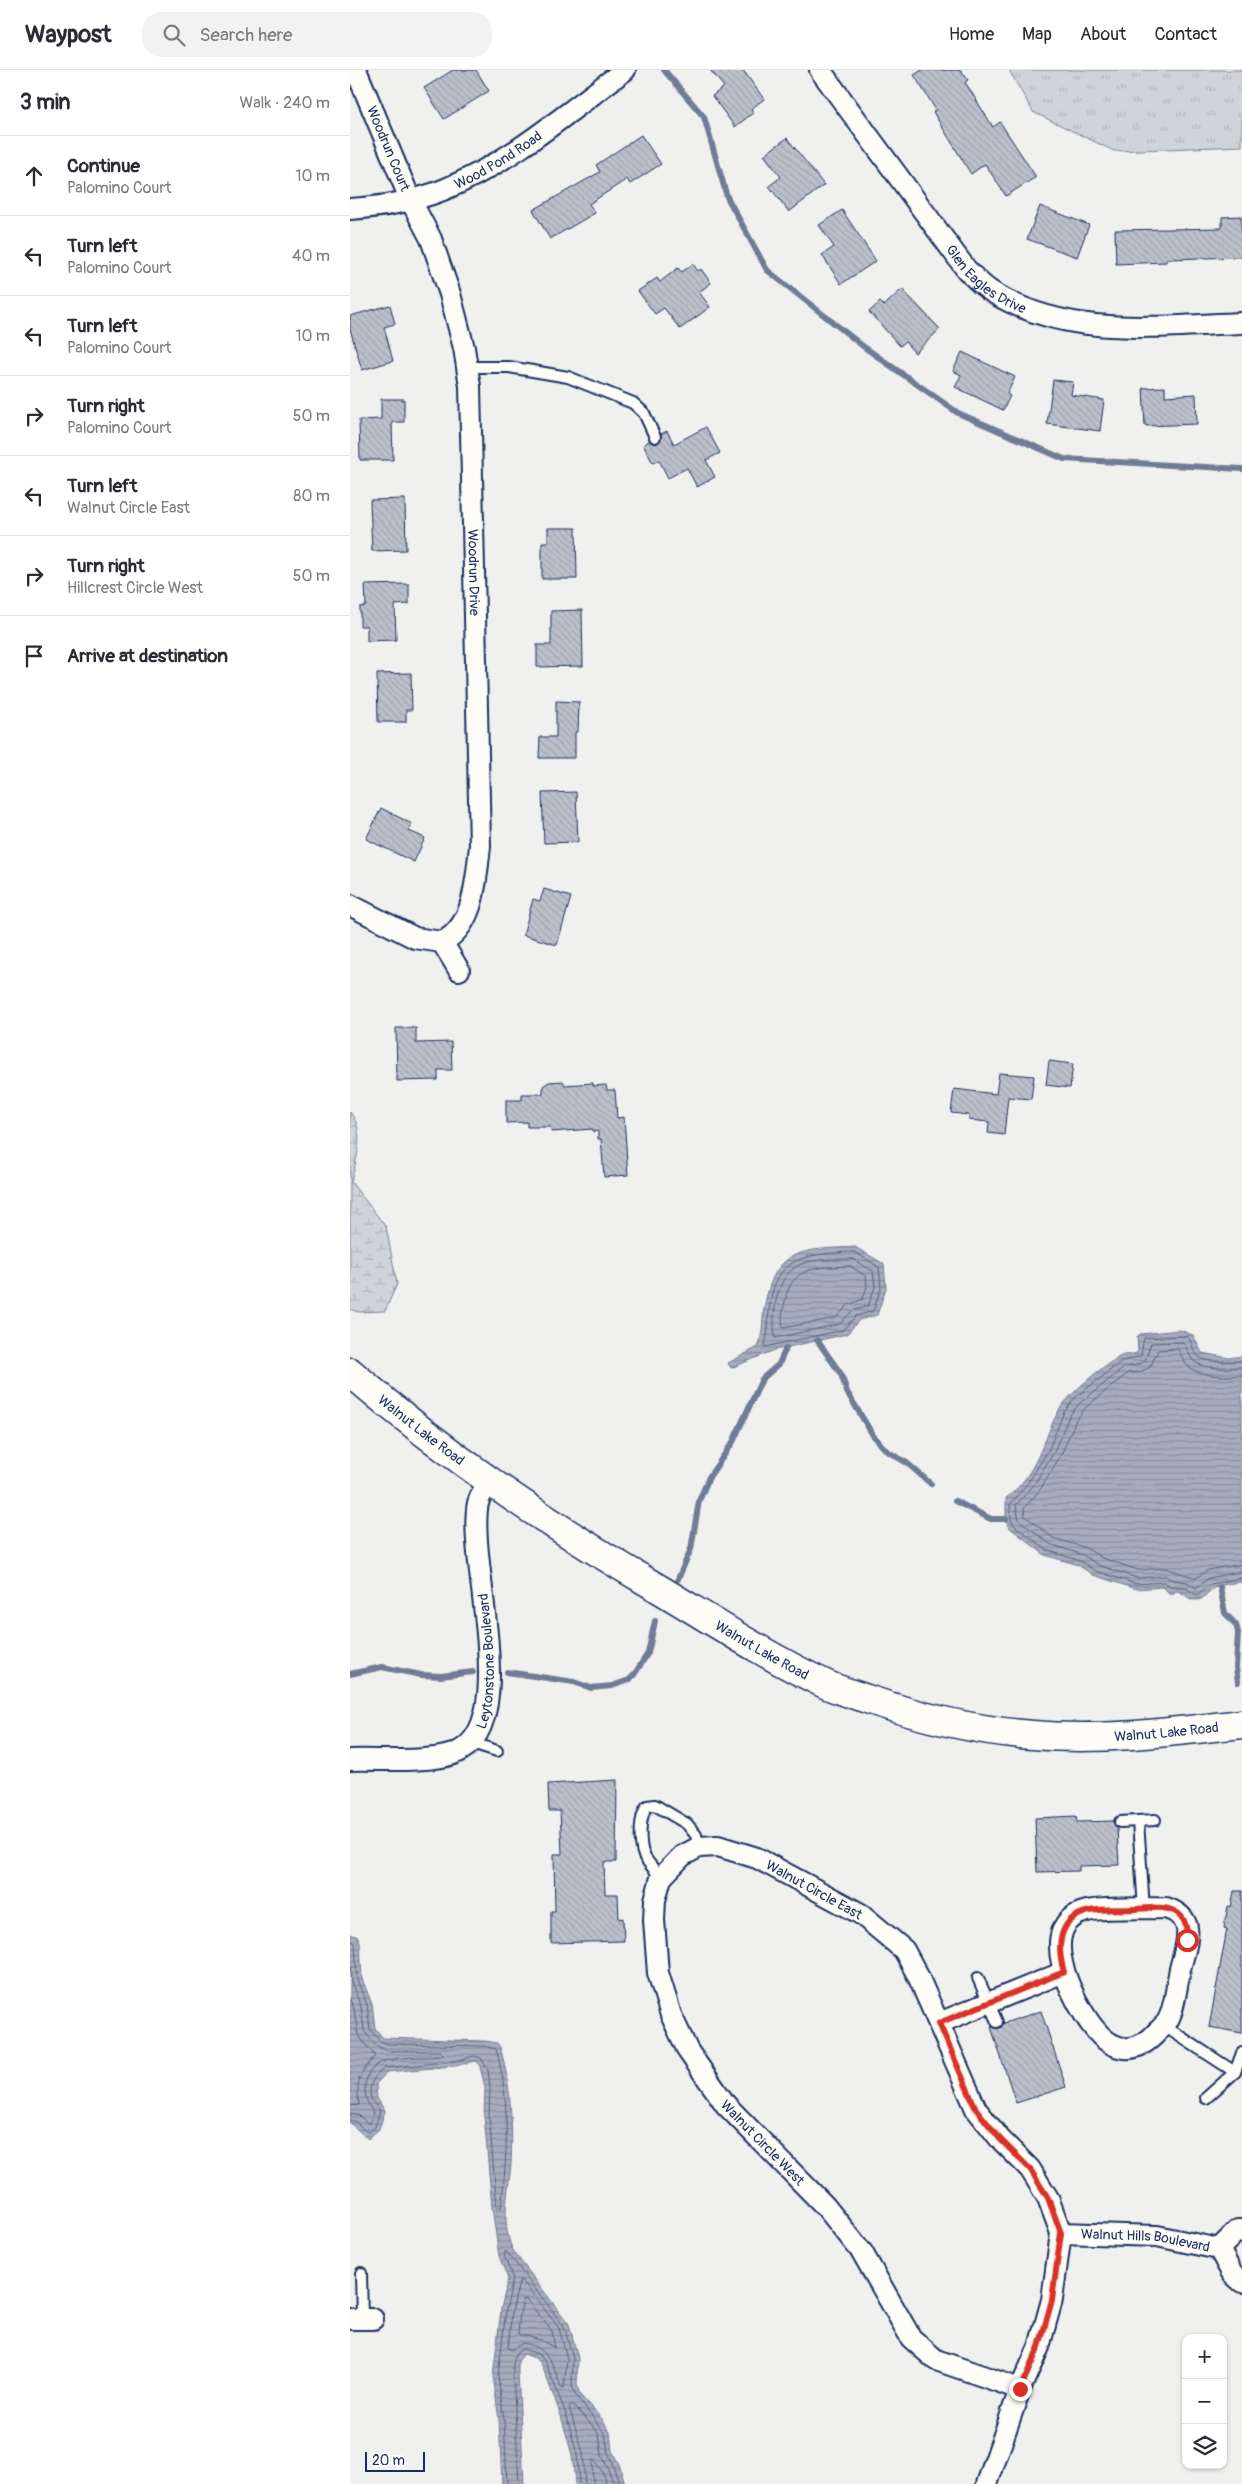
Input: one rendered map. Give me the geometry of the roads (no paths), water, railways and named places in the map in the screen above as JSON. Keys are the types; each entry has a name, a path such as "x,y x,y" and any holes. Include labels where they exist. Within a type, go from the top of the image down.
{"street":[{"name":"Woodrun Court","path":"356,70 410,199"},
{"name":"Wood Pond Road","path":"350,209 376,207 442,190 481,172 530,140 625,70"},
{"name":"Glen Eagles Drive","path":"820,70 966,269 990,291 1018,306 1046,317 1076,324 1109,327 1242,323"},
{"name":"Woodrun Drive","path":"410,199 431,239 450,294 470,386 480,846 476,885 462,927 450,938 442,942"},
{"path":"350,905 415,938 442,942 459,970"},
{"name":"Walnut Lake Road","path":"350,1372 416,1428 488,1482 583,1545 773,1656 827,1684 898,1709 959,1724 1034,1736 1175,1732 1242,1724"},
{"name":"Leytonstone Boulevard","path":"350,1760 422,1758 451,1755 472,1743 480,1732 487,1709 490,1681 478,1538 478,1503 488,1482"},
{"name":"Walnut Circle West","path":"709,1847 682,1856 661,1878 655,1900 654,1920 658,1973 671,2015 688,2051 726,2105 825,2206 862,2252 911,2338 936,2360 1020,2389"},
{"name":"Walnut Circle East","path":"709,1847 757,1858 861,1914 904,1950 939,2023 976,2109 1000,2139 1030,2169 1048,2198 1061,2233"},
{"path":"1166,1908 1181,1916 1187,1926 1187,1940 1169,2020 1142,2046 1121,2048 1111,2044 1097,2032 1083,2015 1064,1972 1059,1945 1062,1933 1076,1916 1087,1912 1166,1908"},
{"path":"939,2023 1064,1972"},
{"path":"1218,2249 1238,2230 1242,2230"},
{"path":"988,2484 1020,2389 1039,2347 1052,2300 1061,2233"},
{"name":"Walnut Hills Boulevard","path":"1061,2233 1157,2236 1218,2249 1232,2273 1242,2282"}],"lane":[{"path":"467,367 509,368 568,377 633,402 644,413 655,437"},
{"path":"472,1743 497,1751"},
{"path":"661,1878 644,1856 641,1829 642,1812 647,1806 655,1805 687,1824 709,1847"},
{"path":"1120,1822 1155,1820"},
{"path":"1138,1821 1144,1909"},
{"path":"978,1978 997,2022"},
{"path":"1164,2026 1235,2072"},
{"path":"1206,2098 1235,2072 1242,2053"},
{"path":"360,2273 362,2319"}],"water":[{"path":"855,1247 884,1264 886,1288 877,1315 859,1320 847,1334 775,1350 731,1368 728,1363 758,1347 769,1289 775,1274 783,1263 793,1256 806,1252 820,1249"},
{"path":"1180,1330 1193,1335 1202,1353 1229,1358 1242,1356 1242,1582 1217,1587 1198,1600 1194,1600 1176,1591 1171,1595 1163,1587 1136,1589 1093,1575 1078,1565 1045,1555 1010,1528 1006,1521 1006,1498 1025,1479 1032,1468 1059,1410 1070,1396 1112,1361 1138,1352 1137,1337 1140,1334"},
{"path":"350,1934 358,1937 360,1942 362,1979 372,2004 375,2028 383,2038 485,2041 497,2043 500,2047 509,2090 512,2135 506,2210 507,2232 514,2252 569,2324 578,2358 577,2385 580,2395 603,2420 610,2432 612,2451 620,2466 625,2484 575,2484 572,2455 561,2416 541,2363 535,2358 524,2354 518,2361 518,2373 524,2484 502,2484 499,2420 493,2376 501,2309 508,2279 499,2256 492,2208 484,2116 485,2087 479,2063 475,2061 456,2066 387,2072 376,2084 377,2098 385,2111 379,2129 368,2139 350,2123"}],"waterway":[{"path":"664,70 704,117 727,197 767,270 864,347 958,413 1064,459 1242,469"},
{"path":"817,1340 841,1374 847,1392 874,1437 887,1451 907,1463 931,1484"},
{"path":"678,1579 691,1549 699,1501 709,1477 733,1442 762,1379 779,1364 786,1348"},
{"path":"955,1501 991,1519 1006,1519"},
{"path":"1220,1587 1225,1613 1236,1625 1238,1632 1236,1668 1238,1682"},
{"path":"507,1672 574,1682 591,1688 612,1686 629,1680 634,1675 648,1653 655,1621"},
{"path":"350,1674 382,1667 421,1675 441,1676 473,1672"}]}
